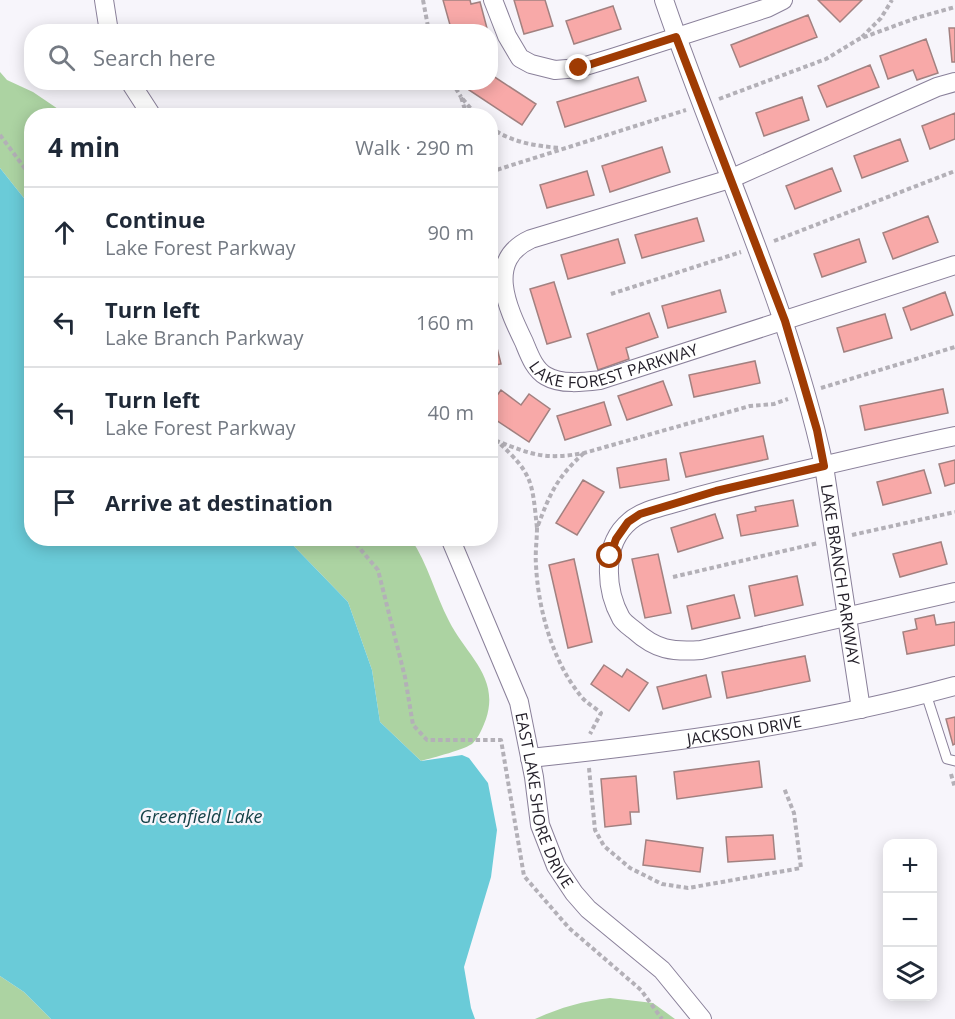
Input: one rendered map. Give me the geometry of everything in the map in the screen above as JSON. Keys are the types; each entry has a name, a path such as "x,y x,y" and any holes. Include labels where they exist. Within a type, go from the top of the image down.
{"street":[{"path":"104,0 108,24"},
{"path":"493,0 513,48 520,57 540,68 555,70 579,68 767,8 783,0"},
{"name":"LAKE BRANCH PARKWAY","path":"664,0 676,37 785,321 805,392 824,466 861,709"},
{"name":"LAKE FOREST PARKWAY","path":"955,82 937,87 730,179 703,189 566,227 520,244 509,254 503,272 504,289 516,327 533,360 545,375 554,379 581,382 600,380 955,264"},
{"path":"135,90 147,108"},
{"path":"955,436 716,491 640,514 628,522 616,539 610,556 613,599 622,620 645,640 670,651 701,650 955,592"},
{"name":"EAST LAKE SHORE DRIVE","path":"453,546 519,702 531,758 540,825 556,866 588,909 662,970 702,1019"},
{"name":"JACKSON DRIVE","path":"531,758 780,726 955,686"}],"lane":[{"path":"926,694 946,759 955,761"}],"path":[{"path":"423,0 428,24"},
{"path":"892,0 881,18 859,39 916,18 955,7"},
{"path":"457,90 470,108"},
{"path":"461,97 464,108"},
{"path":"498,133 535,146 564,148 498,169"},
{"path":"0,135 24,167"},
{"path":"611,294 757,248 955,171"},
{"path":"498,441 533,455 558,458 584,453 750,406 774,404 805,392 955,346"},
{"path":"498,442 520,462 533,486 537,528 536,565 540,598 550,637 565,672 580,696 601,713 589,738 587,752 595,830 604,846 630,868 662,884 688,888 801,868 794,813 784,788"},
{"path":"537,528 550,494 565,470 584,453"},
{"path":"673,577 955,512"},
{"path":"358,546 378,570 405,676 413,725 427,740 501,740 524,876 569,928 641,990 662,1019"}],"green space":[{"path":"0,72 7,80 24,88 24,90 33,92 57,108 24,108 24,198 0,168"},
{"path":"294,546 415,546 449,621 479,667 489,691 486,719 473,743 457,751 421,761 380,722 372,670 348,602"},
{"path":"0,976 24,992 51,1019 0,1019"},
{"path":"610,998 653,1003 675,1019 535,1019 571,1006"}],"water":[{"name":"Greenfield Lake","path":"0,168 24,198 24,546 294,546 348,602 372,670 380,722 421,761 462,755 469,758 488,783 497,830 491,877 464,967 475,1019 51,1019 24,992 0,976"}],"building":[{"path":"443,0 470,0 471,4 480,2 486,24 450,24"},
{"path":"514,0 545,0 553,26 524,34"},
{"path":"818,0 862,0 840,22"},
{"path":"613,6 621,29 574,44 566,21"},
{"path":"808,15 817,37 740,67 731,45"},
{"path":"949,28 955,28 955,62 952,62"},
{"path":"926,39 938,73 917,80 913,70 888,79 880,56"},
{"path":"870,65 879,87 827,107 818,86"},
{"path":"638,77 646,101 565,127 557,102"},
{"path":"498,79 536,104 522,125 469,90 498,90"},
{"path":"802,97 809,120 764,136 756,113"},
{"path":"955,113 955,139 930,149 922,126"},
{"path":"900,139 908,161 862,178 854,156"},
{"path":"662,147 670,172 610,192 602,166"},
{"path":"832,168 841,191 795,209 786,186"},
{"path":"587,171 594,195 547,208 540,185"},
{"path":"928,216 938,242 893,259 883,233"},
{"path":"697,218 704,241 642,258 635,235"},
{"path":"618,239 625,263 568,279 561,255"},
{"path":"859,239 866,262 822,277 814,254"},
{"path":"554,282 571,337 547,344 530,289"},
{"path":"720,290 726,312 668,328 662,306"},
{"path":"945,292 953,315 911,330 903,308"},
{"path":"649,313 658,337 626,348 629,359 598,370 587,334"},
{"path":"885,314 892,338 844,352 837,328"},
{"path":"755,361 760,383 694,397 689,375"},
{"path":"663,381 672,405 627,420 618,396"},
{"path":"943,389 948,413 865,430 860,406"},
{"path":"501,390 521,405 529,394 550,409 529,442 498,421 498,394"},
{"path":"604,402 611,425 565,440 557,416"},
{"path":"763,436 768,459 686,477 680,453"},
{"path":"666,459 669,480 620,488 617,468"},
{"path":"955,460 955,483 945,486 939,464"},
{"path":"924,470 931,493 883,505 877,482"},
{"path":"583,480 604,492 577,535 556,523"},
{"path":"793,500 798,526 741,536 737,515 756,511 755,507"},
{"path":"715,514 723,538 678,552 671,528"},
{"path":"941,542 947,564 900,577 893,554"},
{"path":"658,554 671,613 645,618 632,559"},
{"path":"574,559 592,642 568,648 549,565"},
{"path":"797,576 803,605 755,616 749,586"},
{"path":"734,595 740,618 692,629 687,606"},
{"path":"934,615 936,625 955,622 955,645 907,654 903,632 917,629 915,619"},
{"path":"805,656 810,681 727,698 722,672"},
{"path":"604,665 622,677 627,669 648,683 629,711 591,684"},
{"path":"706,675 711,697 663,709 657,687"},
{"path":"955,717 955,744 953,745 946,719"},
{"path":"759,761 762,787 677,799 674,772"},
{"path":"636,776 639,812 630,812 631,824 605,827 601,779"},
{"path":"773,835 775,859 728,862 726,837"},
{"path":"646,840 703,848 700,872 643,865"}],"route":[{"path":"579,68 676,37 785,321 817,430 824,466 716,491 640,514 628,522 616,539 610,556"}]}
